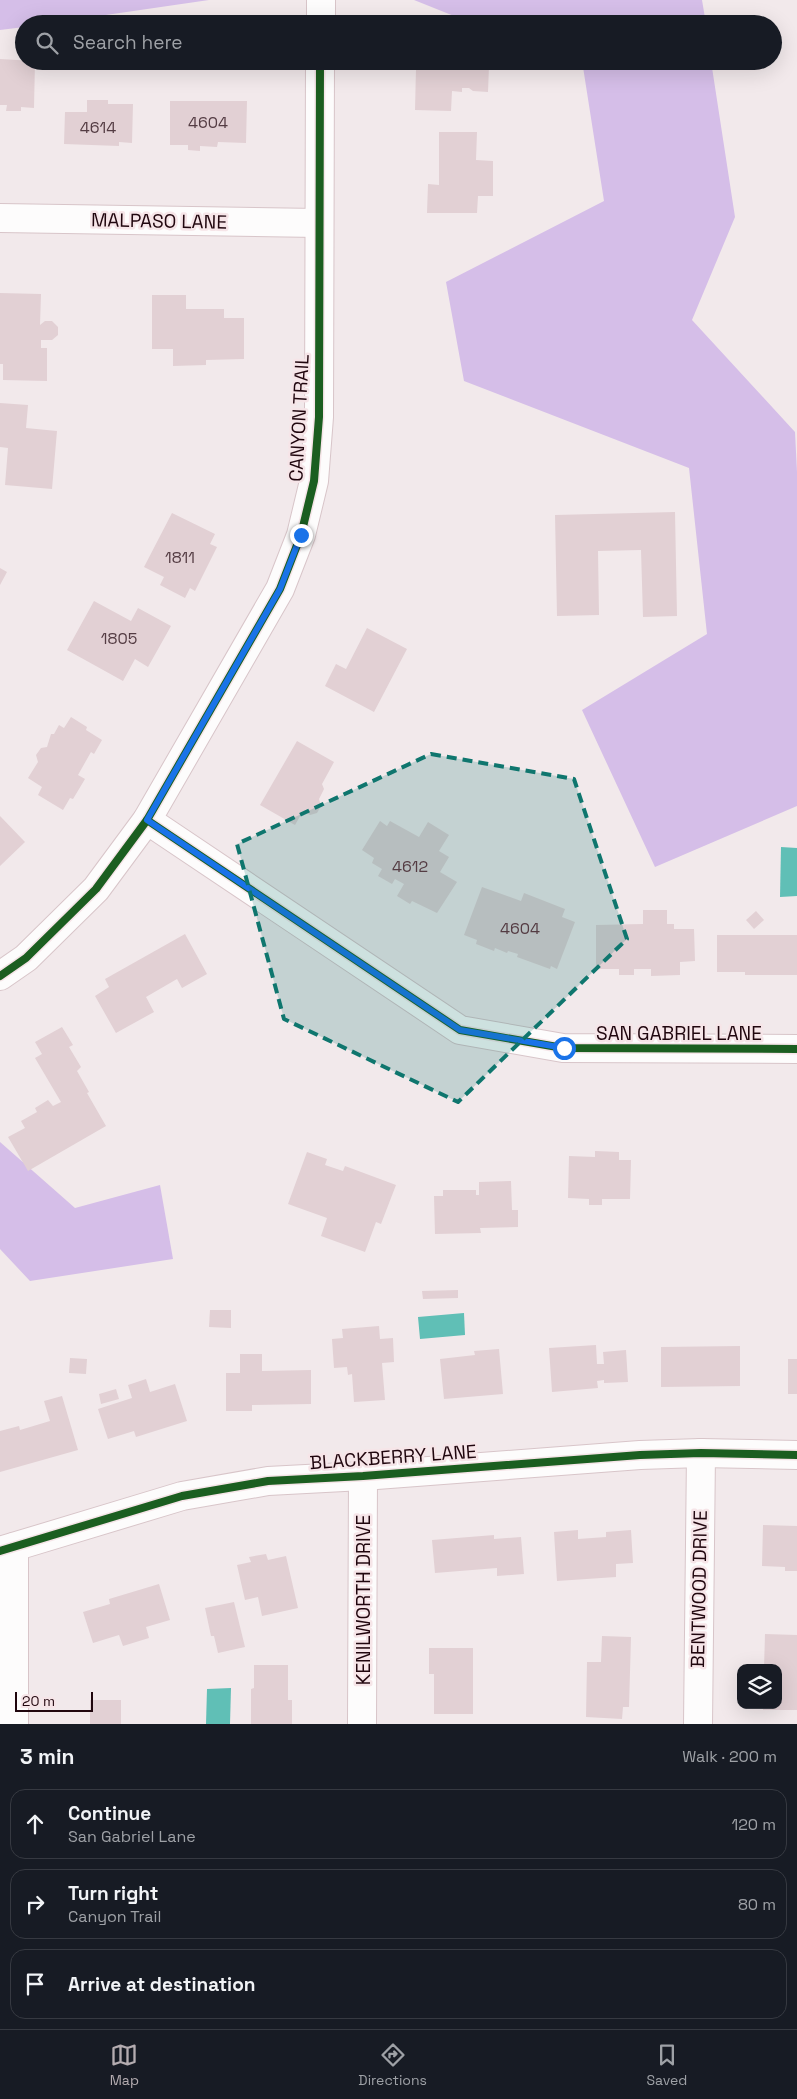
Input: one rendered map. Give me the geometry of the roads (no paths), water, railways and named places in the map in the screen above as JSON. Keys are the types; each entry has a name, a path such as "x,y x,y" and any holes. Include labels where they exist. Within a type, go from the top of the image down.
{"street":[{"path":"321,0 321,15"},
{"name":"CANYON TRAIL","path":"0,976 26,958 96,889 147,820 280,589 301,535 314,481 318,417 320,70"},
{"name":"MALPASO LANE","path":"0,218 318,223"},
{"name":"SAN GABRIEL LANE","path":"147,820 460,1030 564,1048 797,1049"},
{"name":"BLACKBERRY LANE","path":"7,1549 182,1496 268,1481 363,1476 640,1455 701,1453 797,1455"},
{"name":"BENTWOOD DRIVE","path":"698,1724 701,1453"},
{"name":"KENILWORTH DRIVE","path":"362,1724 363,1476"},
{"path":"7,1549 14,1724"}],"water":[{"path":"781,847 797,848 797,896 780,897"},
{"path":"464,1313 465,1335 420,1339 418,1317"},
{"path":"231,1688 230,1724 206,1724 207,1689"}]}
